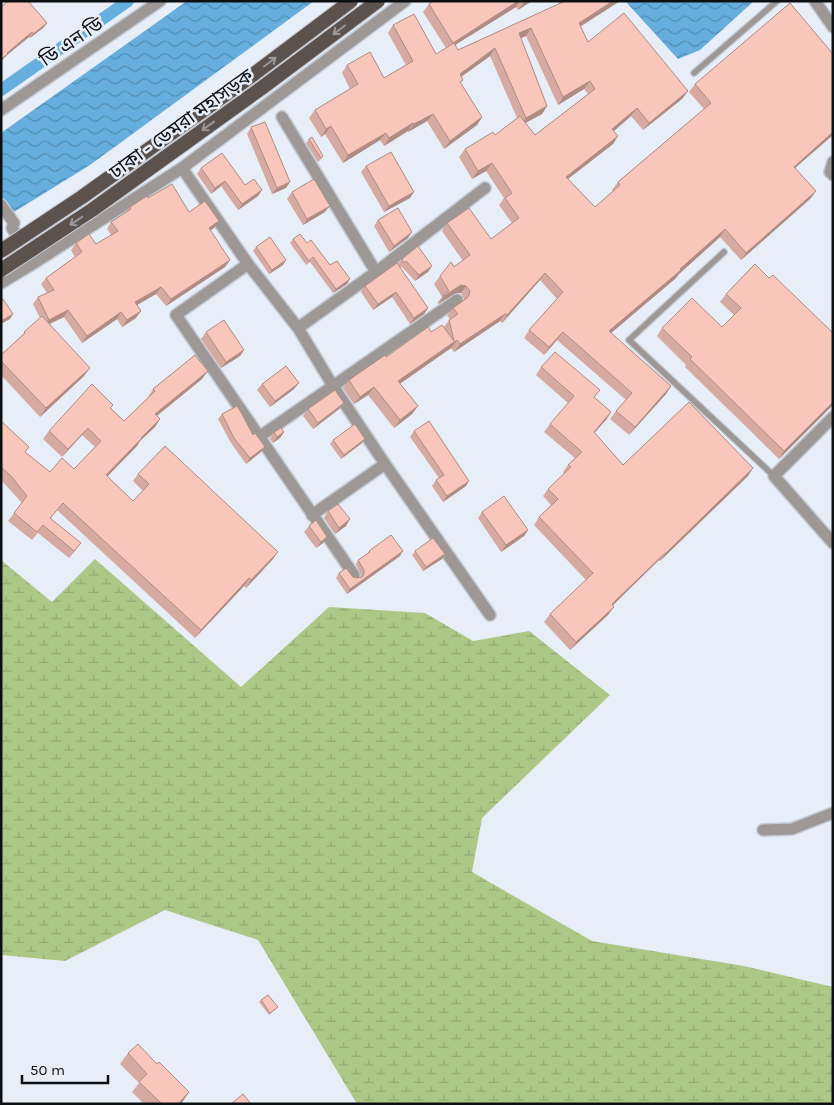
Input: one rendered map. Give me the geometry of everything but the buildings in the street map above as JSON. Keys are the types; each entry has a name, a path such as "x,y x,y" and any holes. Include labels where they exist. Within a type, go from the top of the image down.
{"main road":[{"name":"ঢাকা - ডেমরা মহাসড়ক","path":"1,250 82,197 254,74 351,1"},
{"name":"ঢাকা - ডেমরা মহাসড়ক","path":"1,270 92,210 263,87 378,1"}],"street":[{"name":"ডি এন ডি","path":"1,110 160,1"},
{"path":"1,283 182,168 405,1"},
{"path":"815,1 833,27"},
{"path":"282,116 376,272"},
{"path":"833,162 830,172 833,175"},
{"path":"182,168 248,264 298,328 333,386 490,616"},
{"path":"298,328 376,272 485,188"},
{"path":"1,204 13,221 12,228 39,260"},
{"path":"248,264 176,315 354,575"},
{"path":"259,437 457,300"},
{"path":"833,417 774,476 833,543"},
{"path":"312,515 386,464"},
{"path":"763,830 792,829 833,812"}],"lane":[{"path":"694,73 777,1"},
{"path":"724,252 629,340 774,476"}],"green space":[{"path":"95,559 241,687 329,607 425,613 473,641 529,631 610,695 482,818 472,872 592,941 744,966 833,987 833,1104 357,1104 258,940 165,910 65,961 1,955 1,560 52,602"}],"water":[{"path":"187,1 314,1 90,165 1,220 1,133"},
{"path":"628,1 754,1 700,50 678,59 627,3"}],"waterway":[{"path":"1,90 128,1"}]}
